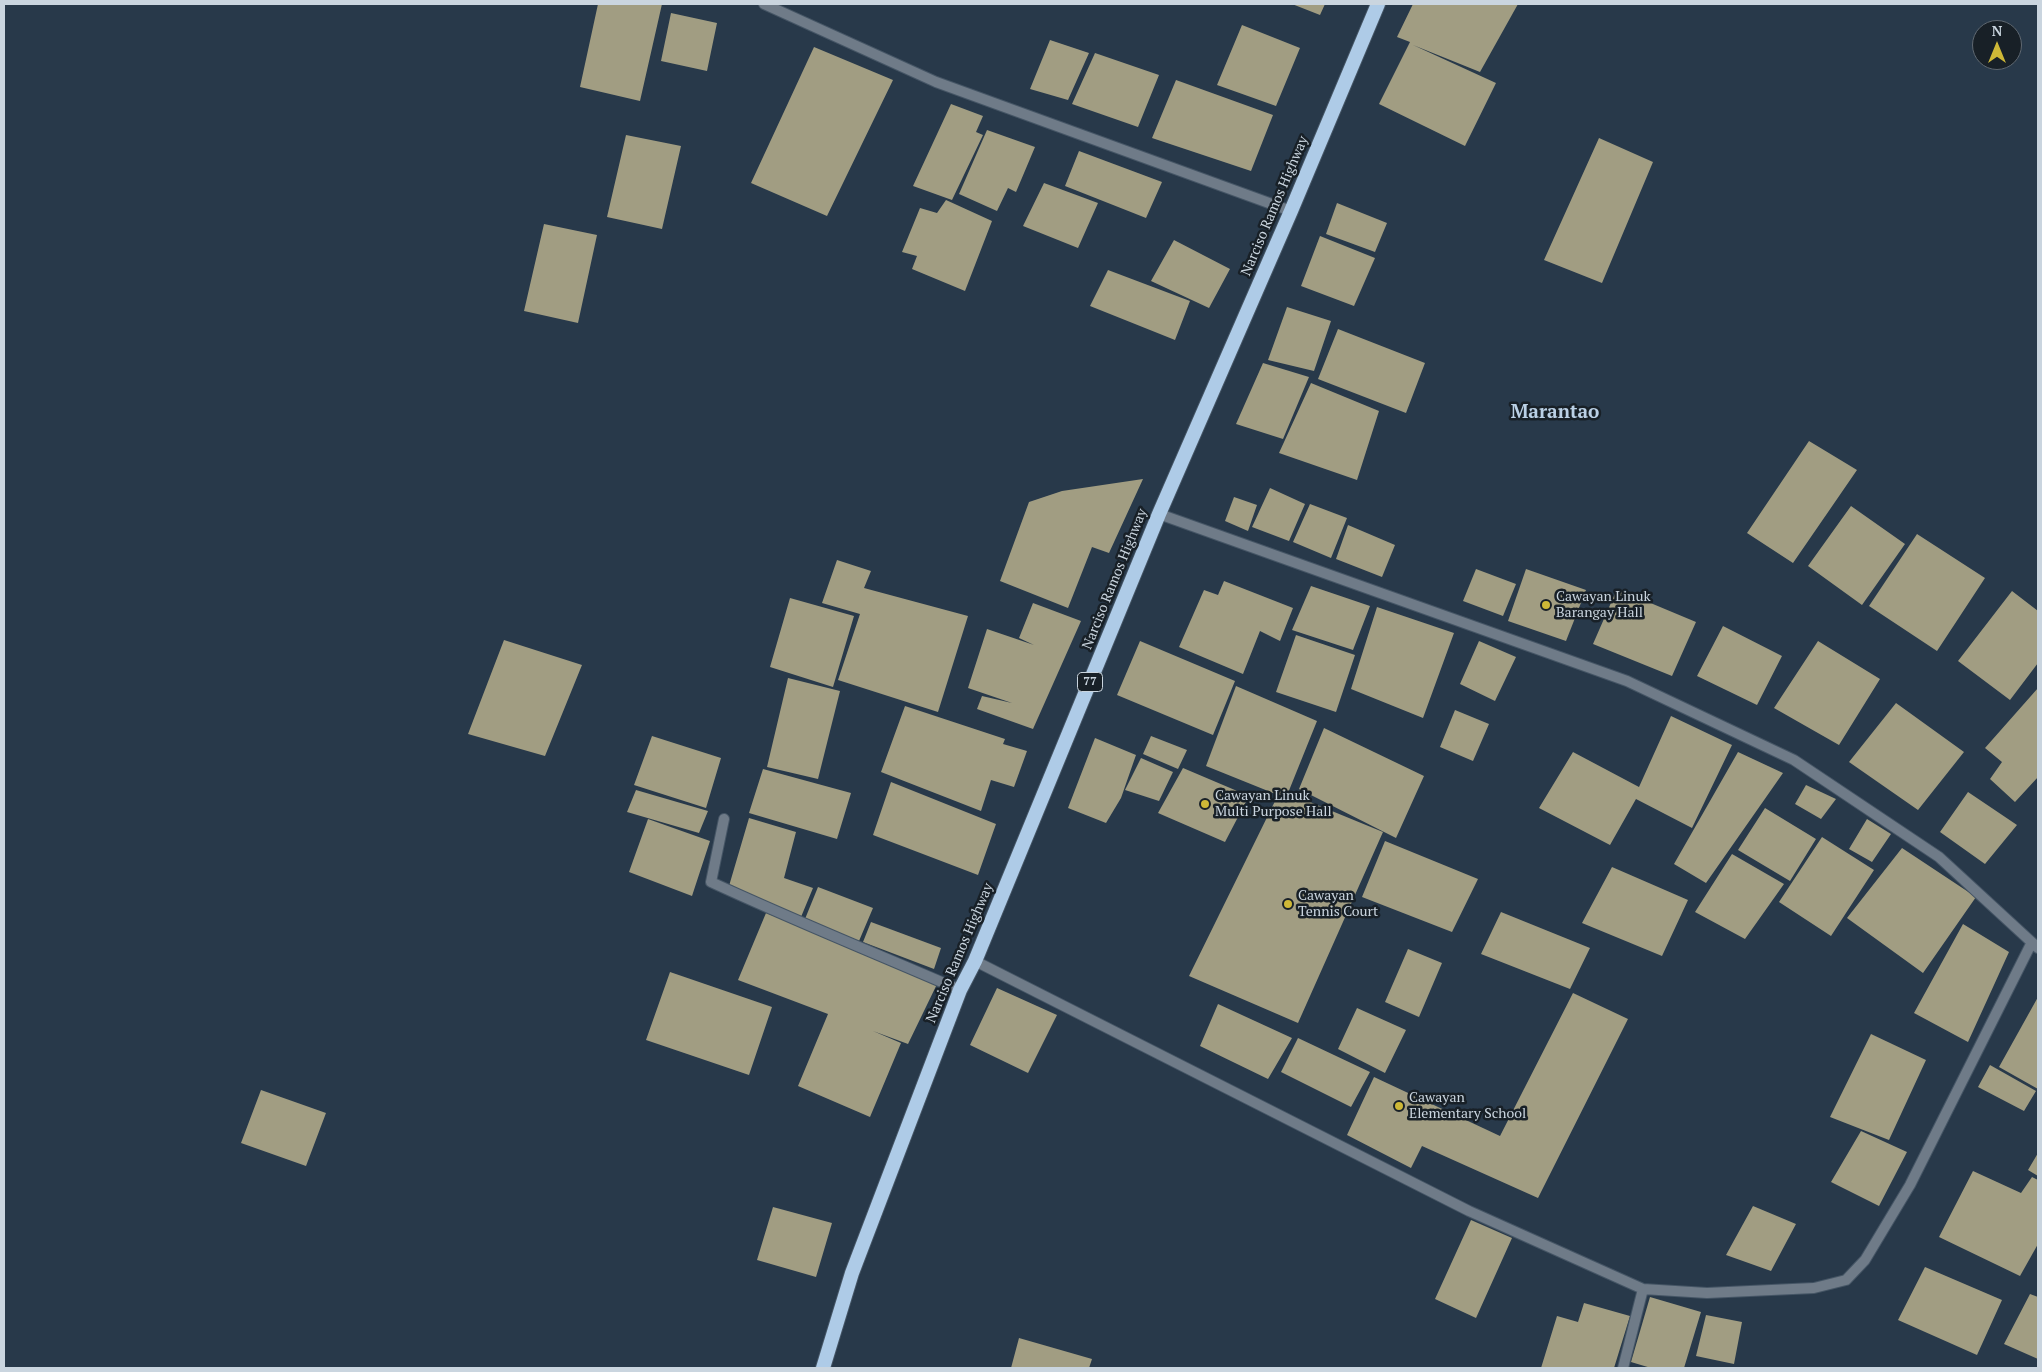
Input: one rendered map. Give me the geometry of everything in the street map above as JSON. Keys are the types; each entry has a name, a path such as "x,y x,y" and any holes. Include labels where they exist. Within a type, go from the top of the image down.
{"highway":[{"name":"Narciso Ramos Highway","path":"823,1368 852,1273 960,990 975,961 1159,514 1291,211 1378,4"}],"street":[{"path":"764,4 936,82 1291,211"},
{"path":"975,961 1470,1211 1643,1289 1708,1293 1814,1288 1846,1280 1865,1260 1910,1185 2035,946 1939,857 1794,760 1626,681 1159,514"},
{"path":"724,819 711,882 764,907 840,937 960,990"},
{"path":"1623,1368 1643,1289"}],"building":[{"path":"598,4 662,4 640,101 580,87"},
{"path":"1292,4 1325,4 1320,15"},
{"path":"1413,4 1518,4 1480,72 1413,45 1496,83 1465,146 1379,104 1410,42 1397,37"},
{"path":"671,13 717,23 707,71 661,61"},
{"path":"1242,25 1300,48 1276,106 1217,85"},
{"path":"1050,40 1089,53 1068,100 1030,89"},
{"path":"814,47 893,80 827,216 751,183"},
{"path":"1095,53 1159,75 1138,127 1072,104"},
{"path":"1176,80 1273,115 1251,171 1152,138"},
{"path":"951,104 983,116 976,132 983,135 952,200 913,186"},
{"path":"987,130 1035,147 1016,192 1008,188 997,211 959,194"},
{"path":"626,135 681,146 662,229 607,217"},
{"path":"1599,138 1653,162 1602,283 1544,260"},
{"path":"1079,151 1162,182 1146,218 1065,186"},
{"path":"1044,183 1098,203 1078,248 1023,226"},
{"path":"946,200 992,221 965,291 912,269 917,256 902,252 920,208 937,213"},
{"path":"1337,203 1387,223 1375,252 1326,234"},
{"path":"544,224 597,235 578,323 524,311"},
{"path":"1320,236 1375,258 1354,306 1301,286"},
{"path":"1174,240 1230,269 1209,308 1151,281"},
{"path":"1108,270 1190,301 1175,340 1090,306"},
{"path":"1287,307 1331,321 1314,371 1268,360"},
{"path":"1338,329 1425,363 1406,413 1318,379"},
{"path":"1263,363 1309,377 1283,439 1236,424"},
{"path":"1311,383 1379,411 1357,480 1279,453"},
{"path":"1809,441 1857,470 1793,563 1747,533"},
{"path":"1143,479 1109,553 1092,547 1068,608 1000,581 1029,502 1062,491"},
{"path":"1270,488 1305,504 1289,541 1252,527"},
{"path":"1234,497 1257,505 1248,531 1225,521"},
{"path":"1310,504 1347,518 1331,558 1293,542"},
{"path":"1851,506 1905,544 1862,605 1808,566"},
{"path":"1348,525 1395,545 1382,577 1336,559"},
{"path":"1917,534 1985,578 1937,651 1869,606"},
{"path":"837,560 871,571 864,588 968,616 938,712 838,680 860,614 822,603"},
{"path":"1476,569 1516,584 1503,616 1463,601"},
{"name":"Cawayan Linuk Barangay Hall","path":"1526,569 1586,590 1566,641 1508,621"},
{"path":"1224,581 1293,608 1280,641 1260,631 1243,674 1179,647 1204,590 1218,595"},
{"path":"1311,586 1370,606 1353,650 1292,630"},
{"path":"1617,589 1696,622 1672,676 1593,644"},
{"path":"2012,591 2038,611 2038,663 2010,700 1958,661"},
{"path":"790,598 854,616 833,687 770,667"},
{"path":"1033,603 1081,621 1033,729 977,709 982,696 1012,703 968,688 987,629 1034,645 1019,638"},
{"path":"1377,607 1454,633 1423,718 1351,689"},
{"path":"1723,626 1782,656 1757,705 1697,676"},
{"path":"1296,635 1355,655 1336,712 1276,692"},
{"path":"504,640 582,665 545,756 468,734"},
{"path":"1140,641 1235,681 1213,735 1117,695"},
{"path":"1479,641 1516,657 1495,701 1460,684"},
{"path":"1818,641 1880,679 1839,745 1774,708"},
{"path":"788,678 840,691 818,779 767,767"},
{"name":"Cawayan Tennis Court","path":"1236,686 1317,721 1288,793 1383,832 1298,1023 1189,976 1278,795 1206,766"},
{"path":"2038,688 2038,777 2015,802 1990,779 2002,762 1985,748"},
{"path":"1896,703 1964,752 1918,810 1849,762"},
{"path":"905,706 1005,739 1003,744 1027,751 1014,787 991,780 981,811 881,772"},
{"path":"1455,710 1489,724 1473,761 1440,747"},
{"path":"1671,716 1732,745 1692,828 1636,799 1610,845 1539,808 1573,752 1639,787"},
{"path":"1324,728 1424,776 1396,838 1299,789"},
{"path":"652,736 721,758 706,808 634,785"},
{"path":"1151,736 1187,750 1178,769 1143,754"},
{"path":"1095,738 1136,755 1121,798 1106,823 1068,808"},
{"path":"1738,752 1783,773 1706,883 1674,864"},
{"path":"1141,758 1173,772 1159,801 1125,790"},
{"path":"1183,768 1249,796 1225,842 1158,813"},
{"path":"763,769 851,793 837,839 749,813"},
{"path":"891,782 996,824 978,875 873,835"},
{"path":"1806,785 1836,799 1821,819 1795,804"},
{"path":"636,790 708,811 699,833 627,812"},
{"path":"1968,792 2017,825 1985,864 1940,832"},
{"path":"1765,808 1816,839 1790,881 1738,850"},
{"path":"749,818 796,832 784,878 813,888 801,917 729,886"},
{"path":"648,819 710,841 692,896 629,872"},
{"path":"1867,819 1891,834 1872,862 1849,849"},
{"path":"1822,837 1874,870 1831,936 1779,902"},
{"path":"1385,841 1478,879 1452,932 1362,897"},
{"path":"1902,848 1976,897 1923,973 1847,918"},
{"path":"1732,854 1784,884 1745,939 1695,912"},
{"path":"1612,867 1688,900 1662,956 1582,923"},
{"path":"818,887 873,908 859,941 805,919"},
{"path":"1501,912 1590,948 1570,989 1481,954"},
{"path":"766,913 939,980 908,1044 873,1031 901,1043 870,1117 798,1086 828,1014 738,980"},
{"path":"871,922 941,948 934,969 863,942"},
{"path":"1963,924 2009,952 1968,1042 1914,1013"},
{"path":"1408,949 1442,963 1419,1017 1385,1002"},
{"path":"670,972 772,1007 749,1075 646,1040"},
{"path":"997,988 1057,1015 1028,1073 970,1045"},
{"name":"Cawayan Elementary School","path":"1573,993 1628,1019 1538,1198 1422,1146 1411,1168 1347,1135 1374,1077 1500,1136"},
{"path":"2038,997 2038,1089 1999,1067"},
{"path":"1218,1004 1292,1038 1268,1079 1200,1046"},
{"path":"1357,1008 1406,1030 1385,1073 1338,1049"},
{"path":"1871,1034 1926,1060 1889,1140 1830,1117"},
{"path":"1298,1038 1370,1072 1351,1107 1281,1072"},
{"path":"1990,1065 2036,1091 2024,1111 1978,1087"},
{"path":"261,1090 326,1113 306,1166 241,1143"},
{"path":"1861,1131 1907,1152 1879,1206 1831,1182"},
{"path":"2038,1153 2038,1176 2028,1170"},
{"path":"1973,1171 2021,1193 2032,1177 2038,1180 2038,1244 2020,1276 1939,1237"},
{"path":"1753,1206 1796,1224 1771,1271 1726,1255"},
{"path":"773,1207 832,1223 816,1277 757,1260"},
{"path":"1471,1220 1512,1238 1476,1318 1435,1299"},
{"path":"1925,1267 2002,1300 1977,1355 1898,1320"},
{"path":"2030,1294 2038,1297 2038,1359 2004,1344"},
{"path":"1650,1297 1701,1312 1684,1368 1651,1368 1631,1362"},
{"path":"1584,1303 1630,1316 1614,1368 1541,1368 1557,1316 1578,1322"},
{"path":"1706,1315 1742,1322 1734,1364 1696,1356"},
{"path":"1019,1338 1092,1359 1089,1368 1011,1368"}],"place":[{"name":"Cawayan Linuk Barangay Hall","path":"1546,605"},
{"name":"Cawayan Linuk Multi Purpose Hall","path":"1205,804"},
{"name":"Cawayan Tennis Court","path":"1288,904"},
{"name":"Cawayan Elementary School","path":"1399,1106"}],"district":[{"name":"Marantao","path":"1555,413"}]}
